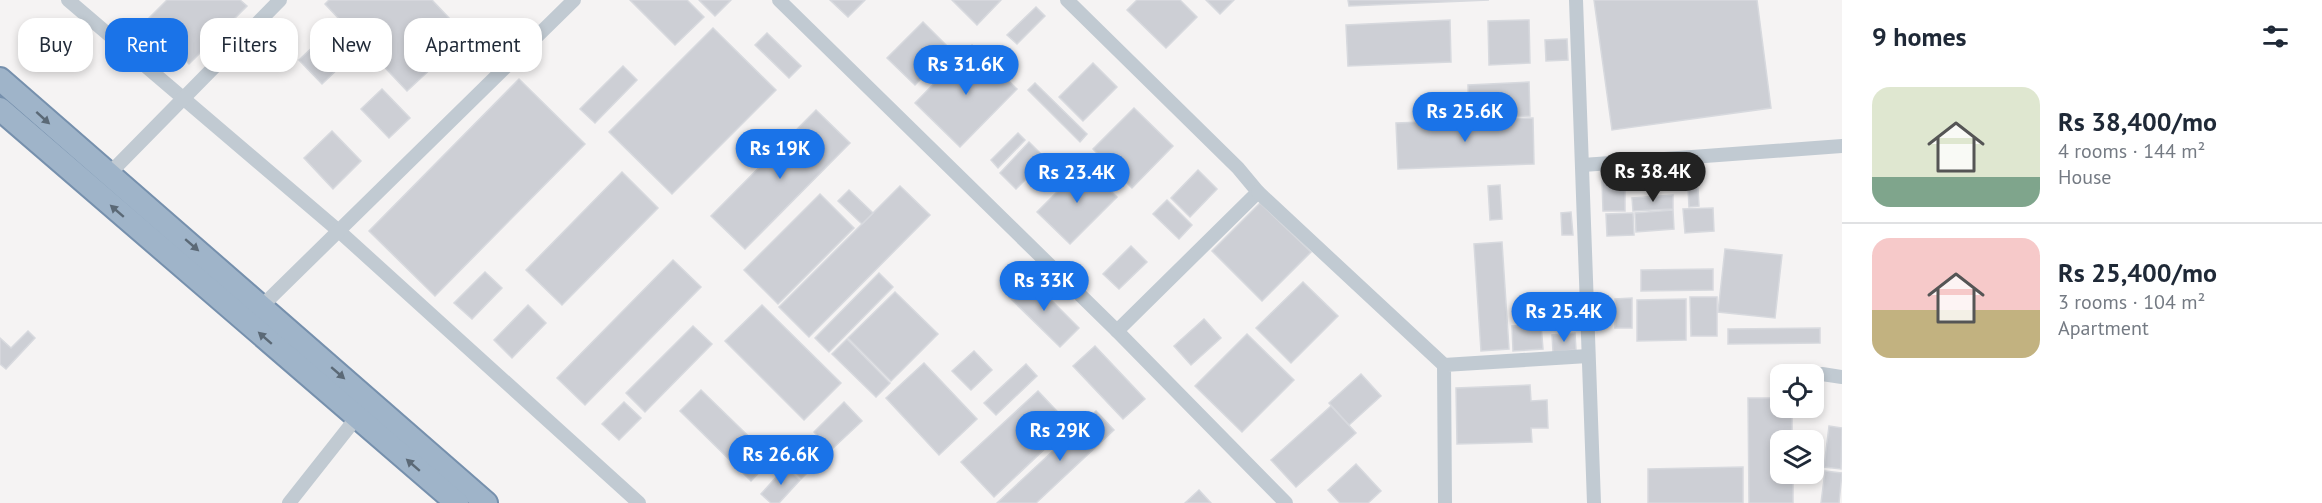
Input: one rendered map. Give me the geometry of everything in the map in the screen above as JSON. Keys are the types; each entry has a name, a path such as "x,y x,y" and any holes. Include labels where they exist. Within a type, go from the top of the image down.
{"highway":[{"path":"0,79 486,503"},
{"path":"0,109 457,503"}],"street":[{"path":"68,0 340,232 639,503"},
{"path":"110,173 181,98 280,0"},
{"path":"262,306 574,0"},
{"path":"779,0 1116,331 1286,503"},
{"path":"1067,0 1238,168 1258,192 1444,365 1587,356"},
{"path":"1576,0 1594,503"},
{"path":"1583,165 1842,146"},
{"path":"1116,331 1258,192"},
{"path":"1444,365 1445,503"},
{"path":"1824,374 1842,377"},
{"path":"289,503 357,417"}],"building":[{"path":"167,0 240,0 247,6 235,18 200,18 200,53 189,64 188,18 149,18"},
{"path":"329,0 432,0 449,18 404,18 404,72 427,72 407,91 389,72 392,72 392,18 338,18 325,4"},
{"path":"630,0 687,0 704,17 675,45"},
{"path":"699,0 731,0 715,16"},
{"path":"830,0 865,0 848,17"},
{"path":"952,0 1001,0 977,25"},
{"path":"1137,0 1180,0 1197,17 1166,48 1127,10"},
{"path":"1206,0 1234,0 1220,14"},
{"path":"1348,0 1489,0 1349,6"},
{"path":"1594,0 1757,0 1771,108 1612,130"},
{"path":"1036,7 1045,16 1017,44 1007,35"},
{"path":"1450,20 1451,62 1348,66 1346,25"},
{"path":"1529,20 1530,63 1489,65 1488,21"},
{"path":"923,22 950,49 915,85 887,58"},
{"path":"713,28 776,90 672,194 609,132"},
{"path":"767,33 801,66 789,78 755,45"},
{"path":"1567,39 1568,60 1546,61 1545,40"},
{"path":"972,45 1017,89 960,147 915,103"},
{"path":"310,50 310,71 299,60"},
{"path":"1093,63 1117,87 1083,121 1059,97"},
{"path":"623,66 637,80 595,123 580,109"},
{"path":"310,72 335,72 322,84"},
{"path":"519,79 585,144 435,296 369,231"},
{"path":"1529,82 1530,116 1469,119 1468,85"},
{"path":"1035,83 1087,134 1080,142 1028,90"},
{"path":"382,89 410,118 389,138 361,109"},
{"path":"1134,108 1173,146 1132,188 1093,149"},
{"path":"816,110 850,143 745,249 711,216"},
{"path":"1533,118 1534,164 1398,169 1396,123"},
{"path":"332,131 361,161 333,189 304,158"},
{"path":"1018,133 1025,140 998,168 991,160"},
{"path":"1029,142 1046,159 1016,189 1000,173"},
{"path":"1084,165 1117,197 1070,244 1037,212"},
{"path":"1198,170 1217,189 1190,217 1171,198"},
{"path":"622,172 658,208 562,305 526,270"},
{"path":"1625,180 1625,211 1603,211 1602,181"},
{"path":"1500,185 1502,219 1490,220 1488,186"},
{"path":"900,186 930,215 809,337 779,307"},
{"path":"1698,188 1699,206 1689,207 1688,189"},
{"path":"849,190 873,213 862,224 838,201"},
{"path":"820,194 854,228 778,304 744,270"},
{"path":"1673,195 1673,209 1633,211 1632,198"},
{"path":"1167,200 1192,225 1179,239 1153,214"},
{"path":"1260,203 1311,252 1262,301 1212,251"},
{"path":"1713,208 1714,231 1685,233 1683,209"},
{"path":"1673,210 1674,229 1636,232 1635,213"},
{"path":"1571,212 1573,235 1562,235 1561,213"},
{"path":"1633,213 1634,235 1607,236 1606,214"},
{"path":"1502,242 1509,349 1481,351 1474,244"},
{"path":"1131,246 1147,262 1119,289 1103,274"},
{"path":"1725,249 1782,255 1775,318 1718,312"},
{"path":"673,260 701,287 585,405 557,378"},
{"path":"1713,269 1713,290 1641,291 1641,270"},
{"path":"485,272 502,288 472,319 454,303"},
{"path":"879,273 893,287 829,352 815,338"},
{"path":"1028,277 1079,328 1060,347 1009,297"},
{"path":"1303,282 1338,316 1291,363 1256,328"},
{"path":"895,292 938,334 891,381 848,338"},
{"path":"1690,297 1717,297 1717,336 1691,336"},
{"path":"1632,298 1632,328 1615,328 1615,299"},
{"path":"1686,299 1686,340 1637,341 1637,300"},
{"path":"1570,304 1572,329 1562,330 1561,305"},
{"path":"528,305 546,323 512,358 494,340"},
{"path":"762,305 841,383 804,420 725,341"},
{"path":"1204,319 1221,338 1191,365 1174,346"},
{"path":"1541,324 1543,349 1513,351 1512,326"},
{"path":"693,326 712,344 645,412 626,393"},
{"path":"1820,328 1820,343 1728,344 1728,329"},
{"path":"28,331 35,338 6,369 0,364 0,338 11,348"},
{"path":"1575,333 1576,350 1553,352 1552,335"},
{"path":"1247,334 1294,380 1242,432 1195,386"},
{"path":"847,339 890,383 876,397 832,354"},
{"path":"1095,346 1145,399 1123,419 1073,366"},
{"path":"974,351 992,370 971,390 952,371"},
{"path":"924,363 977,419 939,455 886,398"},
{"path":"1026,364 1037,376 996,415 984,403"},
{"path":"1361,374 1381,396 1349,425 1329,403"},
{"path":"1530,385 1531,401 1547,400 1548,428 1531,428 1532,442 1457,444 1456,388"},
{"path":"701,390 772,459 751,481 680,411"},
{"path":"1038,391 1070,425 994,497 961,462"},
{"path":"1748,398 1770,398 1770,418 1792,418 1792,430 1770,430 1770,484 1793,484 1793,503 1749,503"},
{"path":"624,402 641,418 619,440 602,424"},
{"path":"844,402 862,421 831,450 814,432"},
{"path":"1331,406 1356,433 1296,487 1271,460"},
{"path":"1096,411 1114,430 1036,503 997,503"},
{"path":"1829,426 1842,428 1841,469 1824,467"},
{"path":"804,451 817,463 801,479 789,467"},
{"path":"1356,464 1381,491 1368,503 1340,503 1328,490"},
{"path":"786,466 800,480 779,503 771,503 761,494"},
{"path":"1743,467 1743,503 1648,503 1648,469"},
{"path":"1825,471 1842,473 1839,503 1821,503"},
{"path":"1199,490 1211,503 1185,503"}]}
